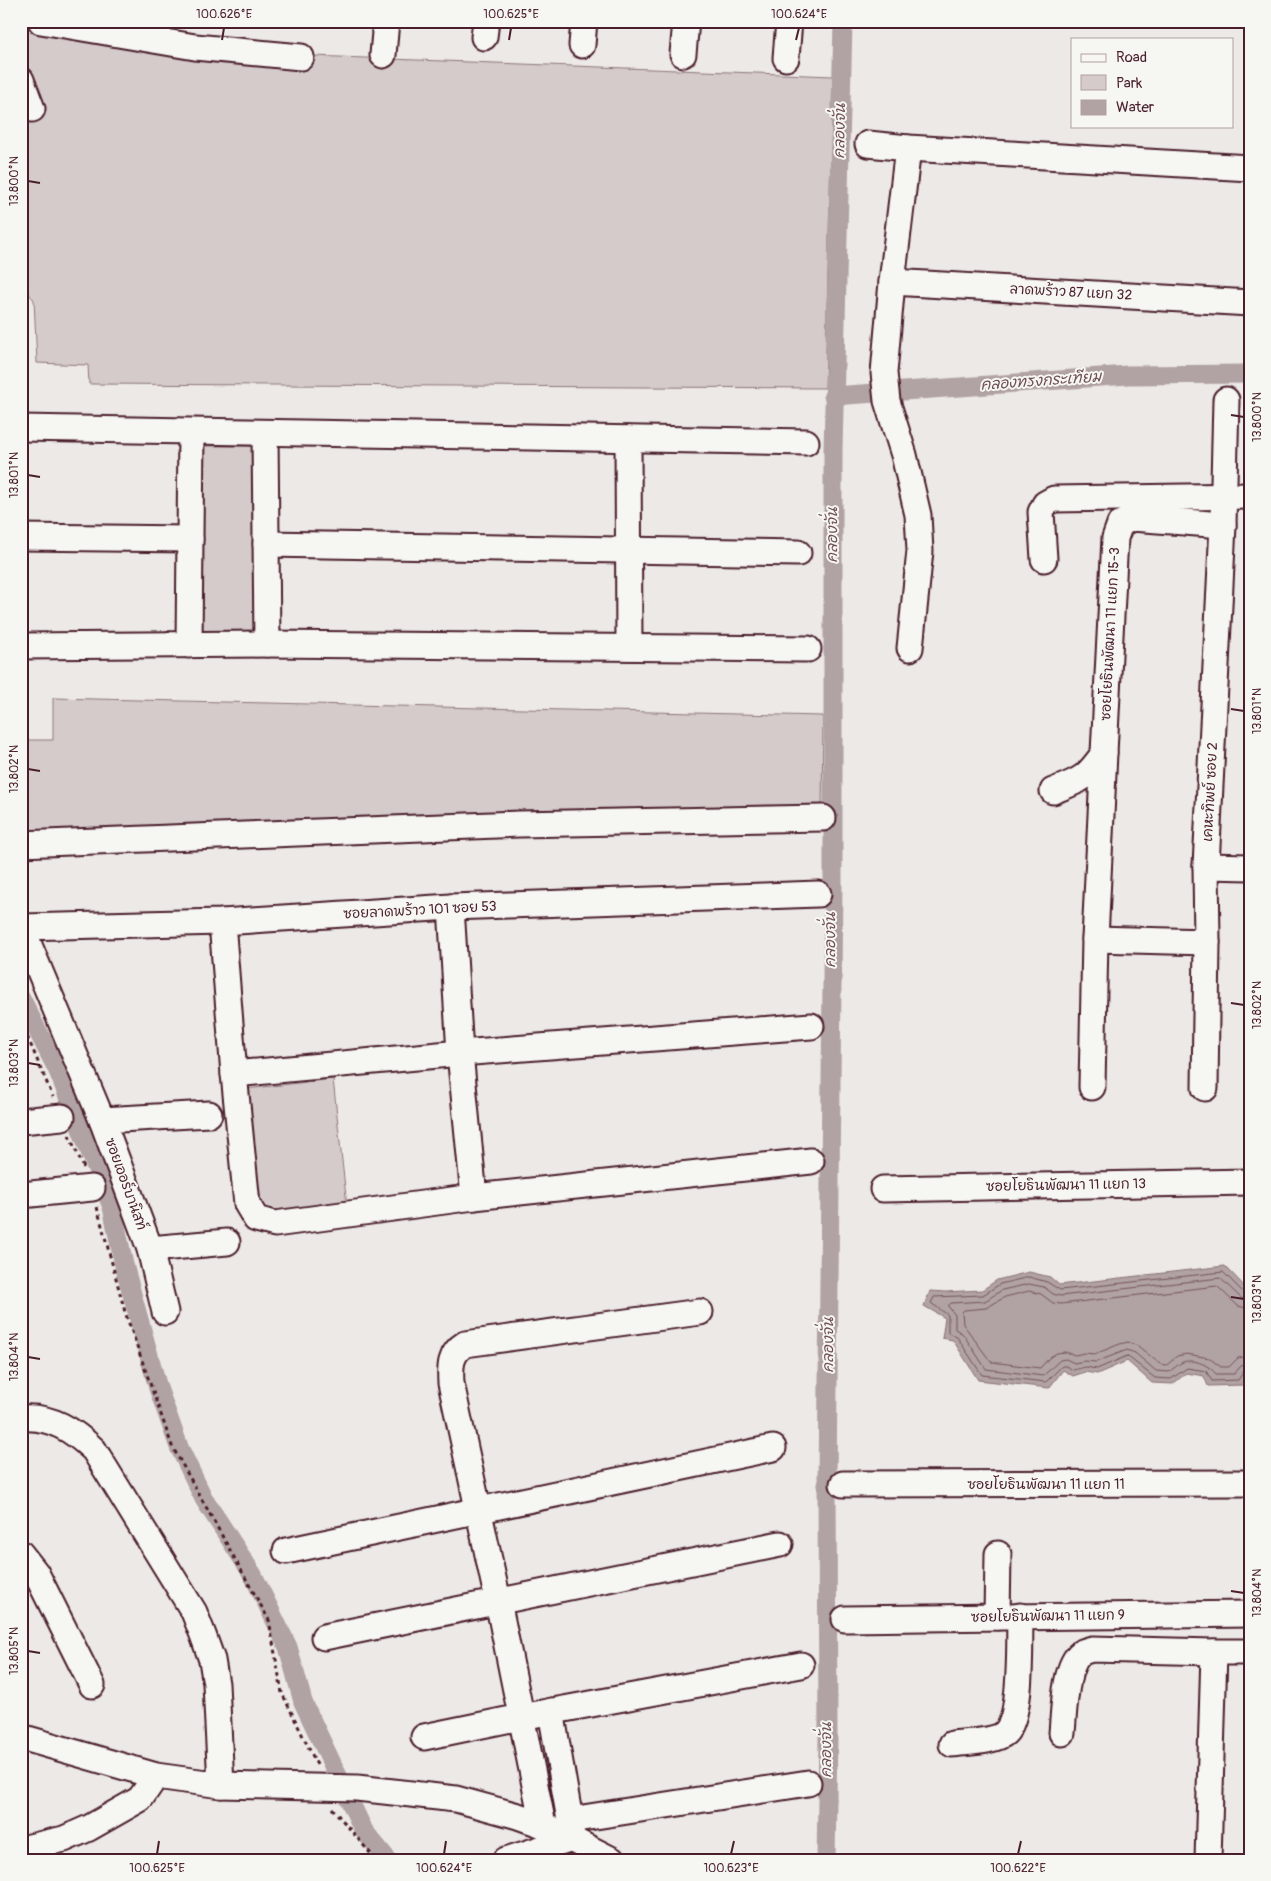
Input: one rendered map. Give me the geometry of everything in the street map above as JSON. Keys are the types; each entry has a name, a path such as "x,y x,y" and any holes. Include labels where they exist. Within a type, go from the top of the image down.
{"street":[{"path":"41,21 195,47 301,57"},
{"path":"383,56 386,21"},
{"path":"683,54 686,21"},
{"path":"786,58 789,21"},
{"path":"21,80 32,109"},
{"path":"868,144 1250,168"},
{"path":"908,148 892,282 884,373 886,394 904,455 918,515 920,551 910,648"},
{"name":"ลาดพร้าว 87 แยก 32","path":"892,282 1250,303"},
{"name":"เคหะทิพย์ ซอย 2","path":"1205,1088 1208,942 1206,866 1223,524 1226,400"},
{"path":"21,428 265,434 806,442"},
{"path":"189,645 192,432"},
{"path":"265,434 267,644"},
{"path":"628,439 629,647"},
{"path":"1044,559 1040,512 1045,504 1054,499 1250,496"},
{"name":"ซอยโยธินพัฒนา 11 แยก 15-3","path":"1092,1087 1095,939 1115,538 1120,524 1132,518 1223,524"},
{"path":"21,537 190,539"},
{"path":"266,544 798,553"},
{"path":"21,646 267,644 808,649"},
{"path":"1053,791 1082,780 1104,753"},
{"path":"21,844 519,824 823,818"},
{"path":"1206,866 1250,867"},
{"name":"ซอยลาดพร้าว 101 ซอย 53","path":"22,926 222,922 451,907 818,894"},
{"path":"451,907 460,1053 474,1197"},
{"path":"222,922 247,1204 256,1219 276,1224 474,1197 811,1160"},
{"name":"ซอยเออร์บานิสท์","path":"22,926 102,1120 150,1249 165,1312"},
{"path":"1095,939 1208,942"},
{"path":"234,1074 460,1053 811,1026"},
{"name":"ซอยเออร์บานิสท์","path":"102,1120 209,1114"},
{"path":"21,1120 62,1117"},
{"name":"ซอยโยธินพัฒนา 11 แยก 13","path":"883,1189 1250,1182"},
{"path":"21,1195 92,1188"},
{"name":"ซอยเออร์บานิสท์","path":"150,1249 227,1242"},
{"path":"542,1825 498,1601 451,1382 452,1356 458,1348 465,1344 700,1312"},
{"path":"21,1418 28,1417 55,1422 76,1434 94,1450 194,1612 212,1660 216,1684 221,1785"},
{"path":"286,1551 773,1448"},
{"name":"ซอยโยธินพัฒนา 11 แยก 11","path":"843,1484 1250,1483"},
{"path":"324,1637 780,1544"},
{"path":"21,1554 36,1573 92,1685"},
{"path":"952,1744 996,1738 1004,1733 1012,1723 1017,1705 1008,1616 998,1554"},
{"name":"ซอยโยธินพัฒนา 11 แยก 9","path":"845,1619 1250,1614"},
{"path":"1062,1733 1068,1678 1072,1664 1081,1653 1092,1649 1250,1652"},
{"path":"1208,1860 1214,1652"},
{"path":"424,1737 551,1711 801,1665"},
{"path":"551,1711 571,1829"},
{"path":"21,1736 156,1776 221,1785 357,1788 456,1799 518,1816 542,1825 571,1829 612,1860"},
{"path":"21,1849 64,1839 97,1824 140,1798 156,1776"},
{"path":"506,1860 571,1829 808,1783"}],"path":[{"path":"21,1022 92,1188 125,1312 172,1446 269,1620 282,1693 318,1766 318,1788 376,1860"}],"green space":[{"path":"21,31 290,68 313,56 833,76 825,388 89,384 88,365 37,363 34,300 22,285 21,266"},
{"path":"197,446 260,446 259,639 196,639"},
{"path":"53,698 823,716 822,813 21,839 21,740 53,740"},
{"path":"333,1079 347,1206 261,1215 246,1089"}],"water":[{"path":"1225,1266 1250,1292 1250,1369 1243,1385 1208,1386 1204,1376 1186,1373 1173,1384 1152,1383 1127,1361 1097,1374 1085,1372 1073,1376 1063,1370 1049,1388 978,1380 953,1340 942,1338 945,1318 924,1306 930,1291 982,1290 997,1280 1029,1272 1050,1277 1059,1285"}],"waterway":[{"name":"คลองจั่น","path":"826,1860 828,1738 827,1483 833,882 833,451 843,21"},
{"name":"คลองทรงกระเทียม","path":"833,396 1128,375 1250,374"},
{"path":"21,998 58,1071 112,1207 124,1265 158,1388 179,1447 204,1499 253,1575 288,1647 303,1702 364,1831 388,1860"}]}
